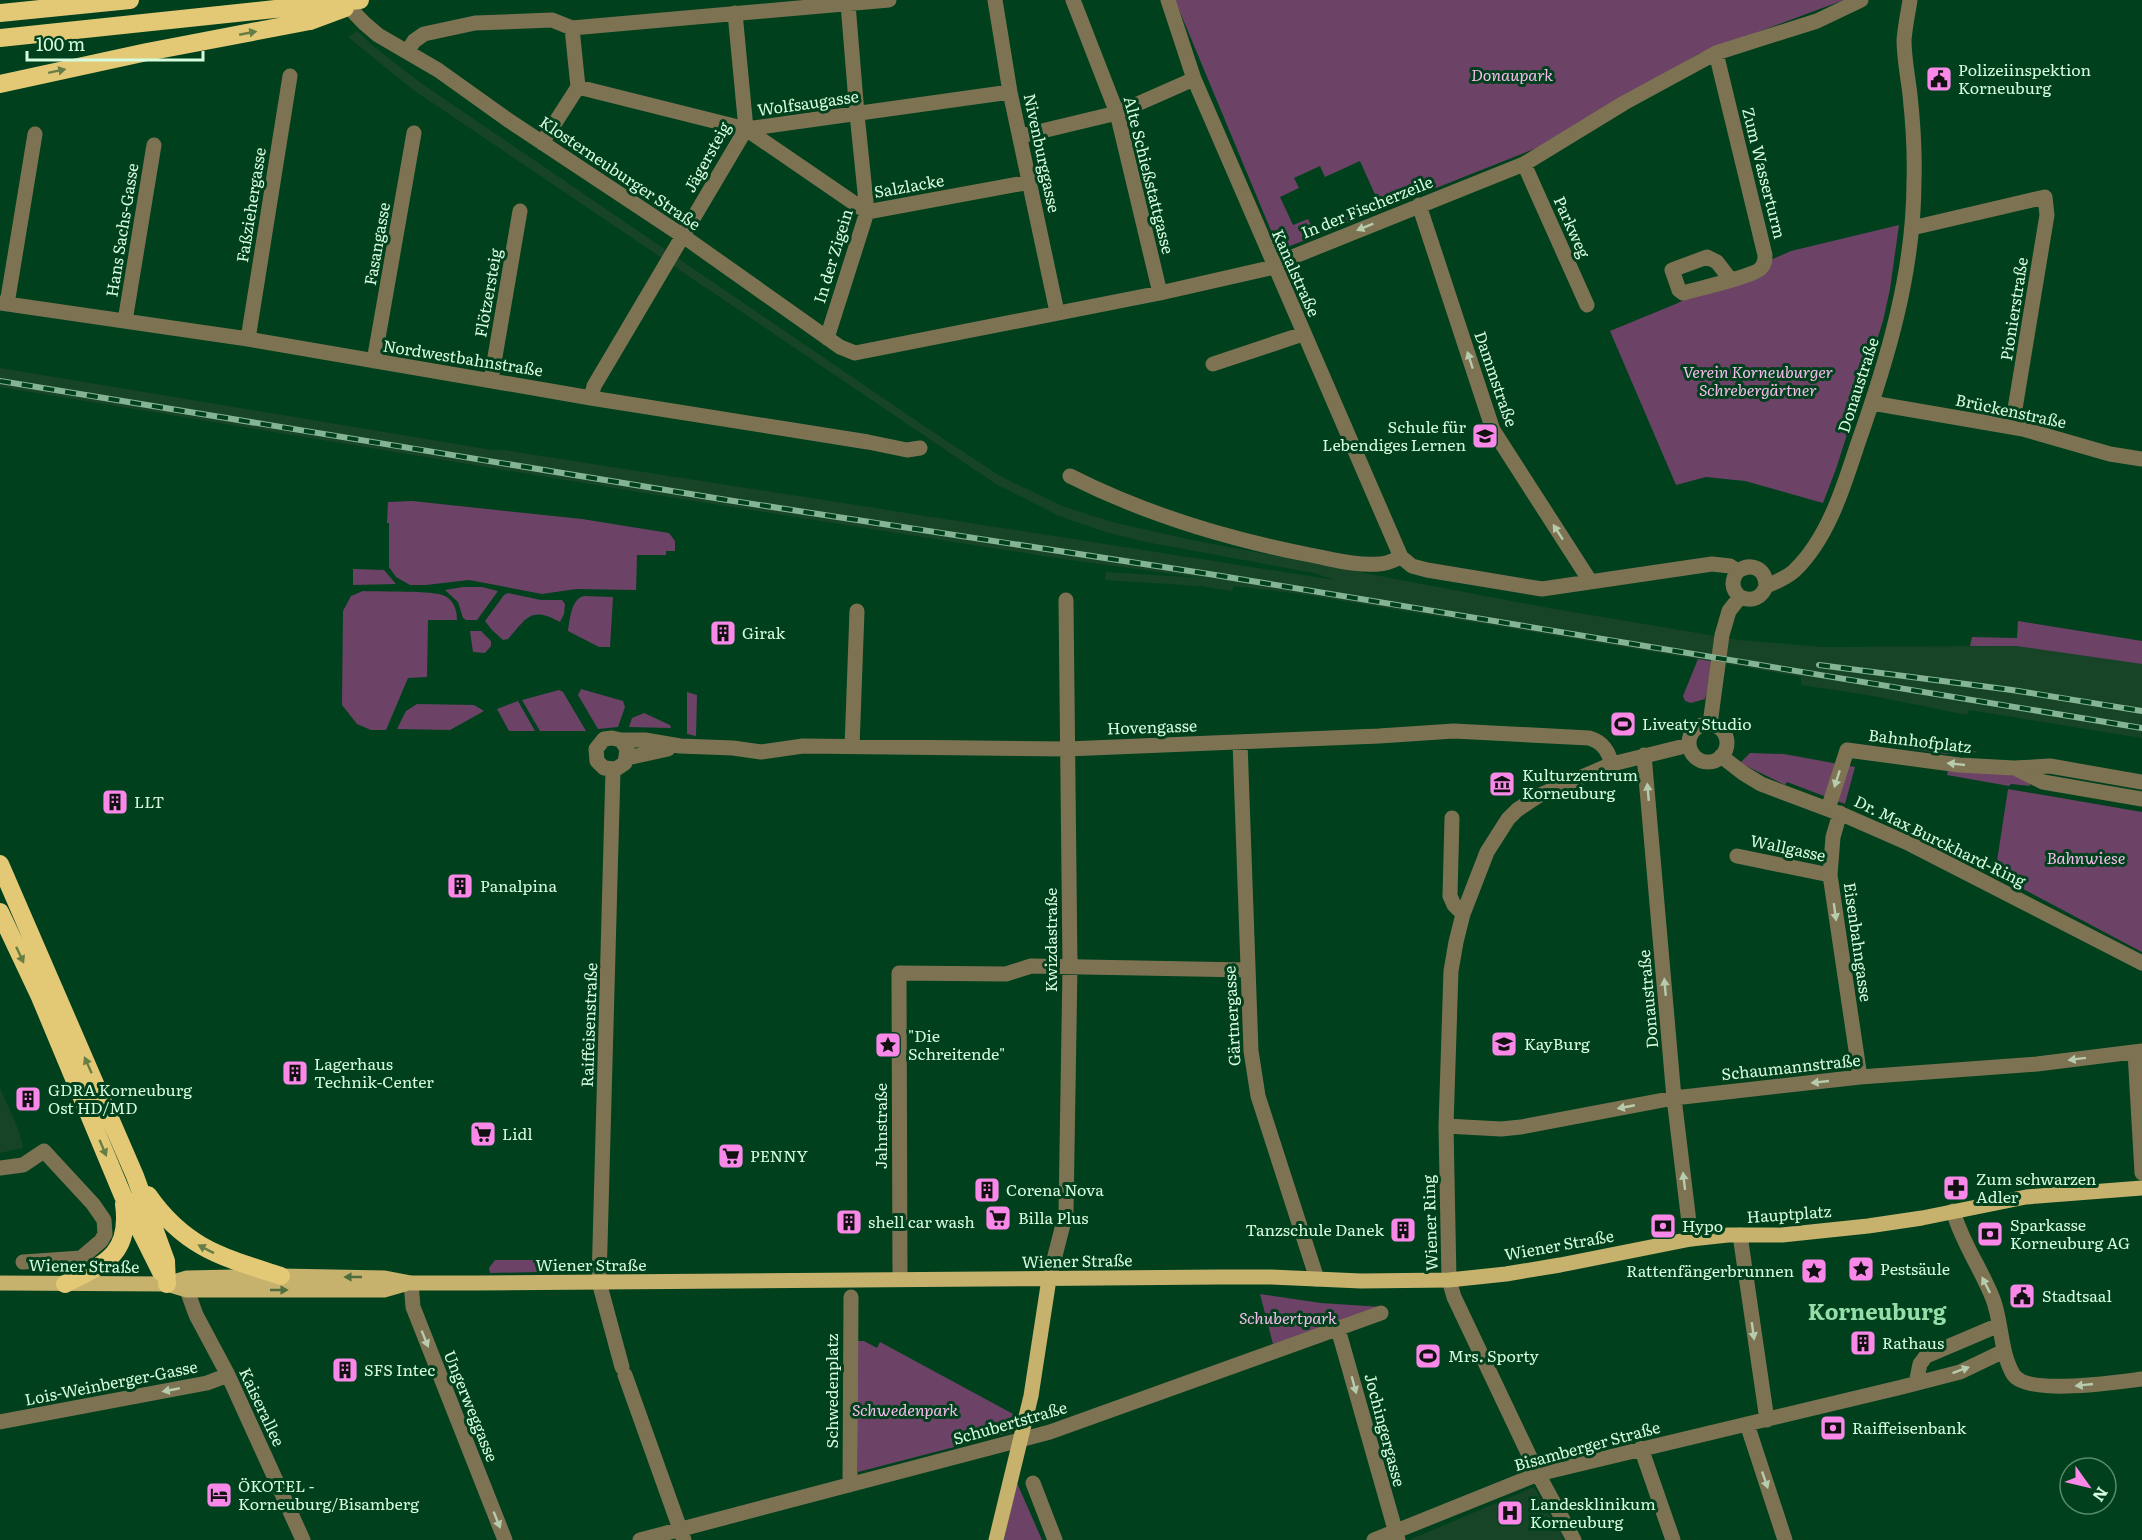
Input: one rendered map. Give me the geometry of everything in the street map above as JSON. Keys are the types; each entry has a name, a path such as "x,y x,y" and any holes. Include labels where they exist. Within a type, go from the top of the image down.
{"highway":[{"path":"0,13 129,0"},
{"path":"0,38 360,0"},
{"path":"0,84 147,52 310,21 368,0"},
{"path":"0,866 135,1176 166,1261 167,1284"},
{"path":"0,912 40,997 123,1196 167,1284"},
{"path":"135,1176 157,1208 184,1236 220,1256 281,1276"},
{"path":"65,1284 101,1265 116,1252 126,1224 123,1196"}],"main road":[{"name":"Hauptplatz","path":"1740,1235 1782,1235 1847,1228 1922,1218 2026,1197 2142,1188"},
{"name":"Wiener Straße","path":"0,1283 167,1284 187,1278 281,1276 385,1278 411,1283 1271,1277 1360,1281 1449,1280 1560,1265 1692,1239 1740,1235"},
{"path":"996,1540 1022,1439 1038,1356 1049,1279"},
{"name":"Wiener Straße","path":"167,1284 189,1296 384,1290 411,1283"}],"street":[{"name":"Klosterneuburger Straße","path":"342,0 364,23 392,45 438,70 683,236 840,347 855,353"},
{"path":"407,52 424,34 475,23 552,20 572,28 889,0"},
{"name":"Nivenburggasse","path":"995,0 1010,92 1057,312"},
{"name":"Alte Schießstattgasse","path":"1073,0 1117,113 1160,292"},
{"name":"Kanalstraße","path":"1168,0 1194,79 1401,557"},
{"name":"In der Fischerzeile","path":"855,353 1260,272 1419,205 1524,164 1624,103 1716,53 1817,21 1861,0"},
{"name":"Donaustraße","path":"1740,597 1750,600 1761,595 1766,586 1792,573 1811,551 1842,488 1872,403 1898,309 1912,228 1913,145 1904,42 1910,0"},
{"name":"In der Zigein","path":"827,338 867,212 848,4"},
{"name":"Jägersteig","path":"591,398 594,386 746,129 735,14"},
{"path":"542,142 578,87 572,28"},
{"name":"Zum Wasserturm","path":"1716,53 1765,255 1765,262 1759,271 1730,279"},
{"name":"Faßziehergasse","path":"248,339 290,76"},
{"path":"1021,136 1117,113 1194,79"},
{"name":"Wolfsaugasse","path":"578,87 746,129 1010,92"},
{"name":"Salzlacke","path":"746,129 867,212 1030,182"},
{"name":"Fasangasse","path":"375,362 414,133"},
{"path":"3,303 35,134"},
{"name":"Hans Sachs-Gasse","path":"125,321 154,145"},
{"name":"Parkweg","path":"1524,164 1587,305"},
{"name":"Pionierstraße","path":"1912,228 2045,197 2047,214 2012,427"},
{"name":"Dammstraße","path":"1419,205 1493,430 1590,581"},
{"name":"Flötzersteig","path":"491,380 520,211"},
{"name":"Nordwestbahnstraße","path":"3,303 248,339 907,450 920,448"},
{"path":"1213,364 1303,334"},
{"name":"Brückenstraße","path":"1872,403 2012,427 2110,454 2142,459"},
{"path":"1070,476 1138,507 1251,542 1332,560 1368,564 1387,563 1401,557 1412,566 1426,570 1528,588 1542,589 1713,564 1730,566 1738,571"},
{"path":"1710,724 1722,635 1730,611 1740,597 1733,582 1738,571 1749,566 1757,568 1763,574 1766,586"},
{"name":"Kwizdastraße","path":"1049,1279 1066,1213 1070,966 1066,600"},
{"path":"852,747 857,611"},
{"path":"1710,724 1719,727 1725,735 1726,748 1721,756 1712,761 1702,761 1693,755 1689,739 1694,730 1702,725 1710,724"},
{"name":"Hovengasse","path":"613,770 598,763 595,756 596,748 608,738 645,740 680,747 733,748 761,752 803,746 1067,749 1478,731 1589,738 1605,748 1612,764"},
{"path":"613,770 622,766 627,758 627,749 621,740"},
{"name":"Gärtnergasse","path":"1239,742 1253,1074 1317,1279"},
{"path":"1452,818 1450,896 1454,905 1463,914 1487,852 1508,819 1517,810 1538,796 1612,764 1645,762 1689,745"},
{"name":"Hovengasse","path":"627,758 680,747"},
{"name":"Bahnhofplatz","path":"1834,811 1847,750 1959,765 2014,768 2050,766 2142,782"},
{"name":"Dr. Max Burckhard-Ring","path":"1721,756 1761,784 1834,811 1962,869 2142,963"},
{"name":"Donaustraße","path":"1645,762 1674,1098 1692,1239"},
{"name":"Bahnhofplatz","path":"2014,768 2043,782 2142,799"},
{"name":"Raiffeisenstraße","path":"613,770 599,1282 624,1371 682,1535"},
{"name":"Eisenbahngasse","path":"1834,811 1830,875 1860,1077"},
{"name":"Wallgasse","path":"1737,856 1830,875"},
{"name":"Wiener Ring","path":"1463,914 1451,971 1446,1126 1449,1280 1454,1297 1538,1474 1574,1540"},
{"name":"Jahnstraße","path":"900,1280 899,973 1006,974 1031,966 1070,966"},
{"path":"1070,966 1247,970"},
{"path":"2138,1052 2142,1173"},
{"name":"Schaumannstraße","path":"1446,1126 1501,1129 1521,1127 1674,1098 1860,1077 1966,1071 2138,1052"},
{"path":"0,1168 23,1165 44,1151 93,1204 104,1220 105,1234 101,1241 81,1258 23,1262"},
{"path":"1953,1211 1961,1237 1993,1299 2006,1356 2013,1374 2027,1384 2073,1386 2142,1379"},
{"name":"Hauptplatz","path":"1740,1235 1767,1420"},
{"name":"Ungerweggasse","path":"411,1283 413,1307 505,1540"},
{"name":"Kaiserallee","path":"189,1296 196,1315 228,1375 303,1540"},
{"name":"Schwedenplatz","path":"850,1485 851,1297"},
{"name":"Schubertstraße","path":"640,1540 682,1535 850,1485 1050,1432 1381,1312"},
{"path":"1916,1383 1920,1364 1926,1356 1999,1325"},
{"name":"Jochingergasse","path":"1338,1329 1396,1536"},
{"path":"1785,1540 1747,1424 1960,1372 2006,1356"},
{"name":"Lois-Weinberger-Gasse","path":"0,1422 207,1383 228,1375"},
{"name":"Bisamberger Straße","path":"1374,1540 1396,1536 1538,1474 1747,1424"},
{"path":"1641,1449 1673,1540"},
{"path":"1033,1483 1055,1540"}],"shaded area":[{"path":"357,31 418,81 927,428 1000,476 1062,506 1112,522 1192,540 1538,606 1738,640 1821,647 2016,646 2142,664 2142,738 1969,710 1967,715 1868,695 1801,685 1801,677 1300,594 1234,586 1232,591 1201,586 1105,580 1106,572 1202,578 1063,559 681,499 0,387 0,368 492,450 504,450 1335,580 1314,573 1109,533 1059,516 996,484 412,89 348,37"},
{"path":"0,1088 19,1131 23,1148 0,1153"},
{"name":"Landesklinikum Korneuburg","path":"1534,1487 1564,1540 1409,1540"}],"green space":[{"name":"Donaupark","path":"1175,0 1844,0 1698,54 1544,145 1285,248 1277,245","holes":["1360,161 1377,199 1313,229 1308,219 1293,225 1280,197 1299,188 1294,178 1320,166 1325,177"]},
{"name":"Verein Korneuburger Schrebergärtner","path":"1899,225 1883,321 1823,503 1745,481 1706,477 1676,485 1610,331 1678,303 1791,251"},
{"path":"412,501 582,519 669,533 675,541 675,551 666,551 666,555 637,555 636,590 576,589 542,594 469,580 410,585 396,577 389,567 389,523 387,523 388,502"},
{"path":"353,569 384,570 396,584 353,585"},
{"path":"482,587 498,591 477,620 463,618 458,602 445,590"},
{"path":"363,591 439,594 451,600 456,613 457,620 428,620 427,677 408,678 386,730 371,730 357,724 342,705 343,611 351,596"},
{"path":"508,593 541,600 562,600 565,604 564,614 560,622 542,615 529,617 508,639 503,640 485,621 504,595"},
{"path":"584,596 613,597 610,647 599,647 568,631 574,605"},
{"path":"2018,621 2142,641 2142,664 2016,646 1970,646 1972,637 2017,638"},
{"path":"470,631 481,631 491,641 491,646 485,653 473,652"},
{"path":"1698,659 1715,662 1705,699 1691,703 1685,701 1683,696"},
{"path":"581,689 623,701 625,707 618,727 598,729 578,695"},
{"path":"559,690 563,692 586,731 540,731 522,700"},
{"path":"687,692 697,695 696,736 687,734"},
{"path":"518,701 535,731 509,731 497,709"},
{"path":"417,704 474,705 484,711 450,730 397,729 406,711"},
{"path":"644,713 670,725 671,728 629,727 632,718"},
{"path":"1941,745 1978,752 1946,754 1905,748 1905,746"},
{"path":"1750,753 1784,754 1855,767 1845,804 1787,782 1785,785 1740,763"},
{"path":"1948,770 2007,774 2030,783 2030,786 2011,784 2009,786 1947,775"},
{"name":"Bahnwiese","path":"2008,789 2142,812 2142,952 1995,874"},
{"path":"495,1260 534,1260 541,1266 540,1272 490,1273 489,1268"},
{"name":"Schubertpark","path":"1260,1294 1321,1303 1382,1307 1273,1344"},
{"name":"Schwedenpark","path":"857,1341 864,1341 877,1348 880,1342 1015,1415 1012,1432 858,1472"},
{"path":"1017,1483 1042,1540 1004,1540"}],"railway":[{"path":"0,381 727,500 1209,574 2142,728"},
{"path":"1819,665 2012,690 2142,711"}],"place":[{"name":"Polizeiinspektion Korneuburg","path":"1939,79"},
{"name":"Schule für Lebendiges Lernen","path":"1485,436"},
{"name":"Girak","path":"723,633"},
{"name":"Liveaty Studio","path":"1623,724"},
{"name":"Kulturzentrum Korneuburg","path":"1502,784"},
{"name":"LLT","path":"115,802"},
{"name":"Panalpina","path":"460,886"},
{"name":"KayBurg","path":"1504,1044"},
{"name":"\"Die Schreitende\"","path":"888,1045"},
{"name":"Lagerhaus Technik-Center","path":"295,1073"},
{"name":"GDRA Korneuburg Ost HD/MD","path":"28,1099"},
{"name":"Lidl","path":"483,1134"},
{"name":"PENNY","path":"731,1156"},
{"name":"Zum schwarzen Adler","path":"1956,1188"},
{"name":"Corena Nova","path":"987,1190"},
{"name":"Billa Plus","path":"998,1218"},
{"name":"shell car wash","path":"849,1222"},
{"name":"Hypo","path":"1663,1226"},
{"name":"Tanzschule Danek","path":"1403,1230"},
{"name":"Sparkasse Korneuburg AG","path":"1990,1234"},
{"name":"Pestsäule","path":"1861,1269"},
{"name":"Rattenfängerbrunnen","path":"1814,1271"},
{"name":"Stadtsaal","path":"2022,1296"},
{"name":"Rathaus","path":"1863,1343"},
{"name":"Mrs. Sporty","path":"1428,1356"},
{"name":"SFS Intec","path":"345,1370"},
{"name":"Raiffeisenbank","path":"1833,1428"},
{"name":"ÖKOTEL - Korneuburg/Bisamberg","path":"219,1495"},
{"name":"Landesklinikum Korneuburg","path":"1510,1513"}],"district":[{"name":"Korneuburg","path":"1877,1312"}]}
